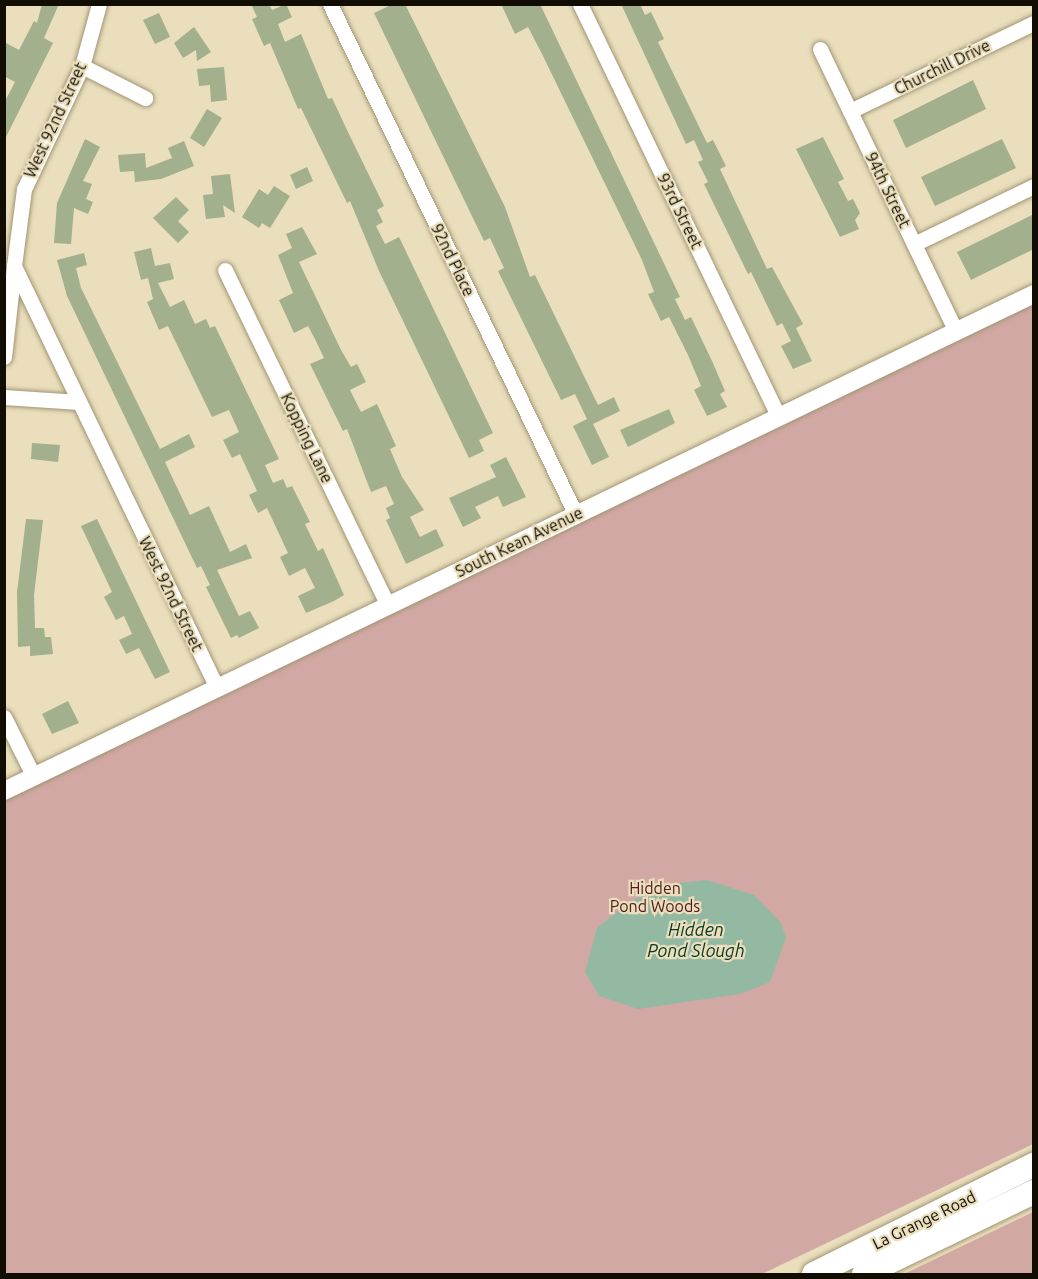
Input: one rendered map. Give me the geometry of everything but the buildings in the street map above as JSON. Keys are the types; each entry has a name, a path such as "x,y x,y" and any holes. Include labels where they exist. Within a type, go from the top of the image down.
{"highway":[{"name":"La Grange Road","path":"814,1275 1034,1165"},
{"name":"La Grange Road","path":"864,1275 1034,1192"}],"street":[{"name":"West 92nd Street","path":"99,4 82,66 34,160 24,189 14,266 217,688"},
{"name":"92nd Place","path":"330,4 576,515"},
{"name":"93rd Street","path":"580,4 779,417"},
{"name":"Churchill Drive","path":"850,111 1034,23"},
{"name":"94th Street","path":"820,49 956,331"},
{"path":"82,66 145,98"},
{"path":"914,244 1034,186"},
{"path":"4,357 14,266"},
{"name":"Kopping Lane","path":"225,270 388,606"},
{"name":"South Kean Avenue","path":"4,791 1034,294"},
{"path":"4,397 79,402"},
{"path":"4,717 34,777"}],"green space":[{"name":"Hidden Pond Woods","path":"1033,292 1033,1144 762,1274 5,1274 5,793"},
{"path":"1033,1212 1033,1274 904,1274"}],"water":[{"name":"Hidden Pond Slough","path":"707,880 754,895 781,923 786,938 770,982 740,994 638,1009 599,996 585,972 597,928 630,901 677,883"}]}
